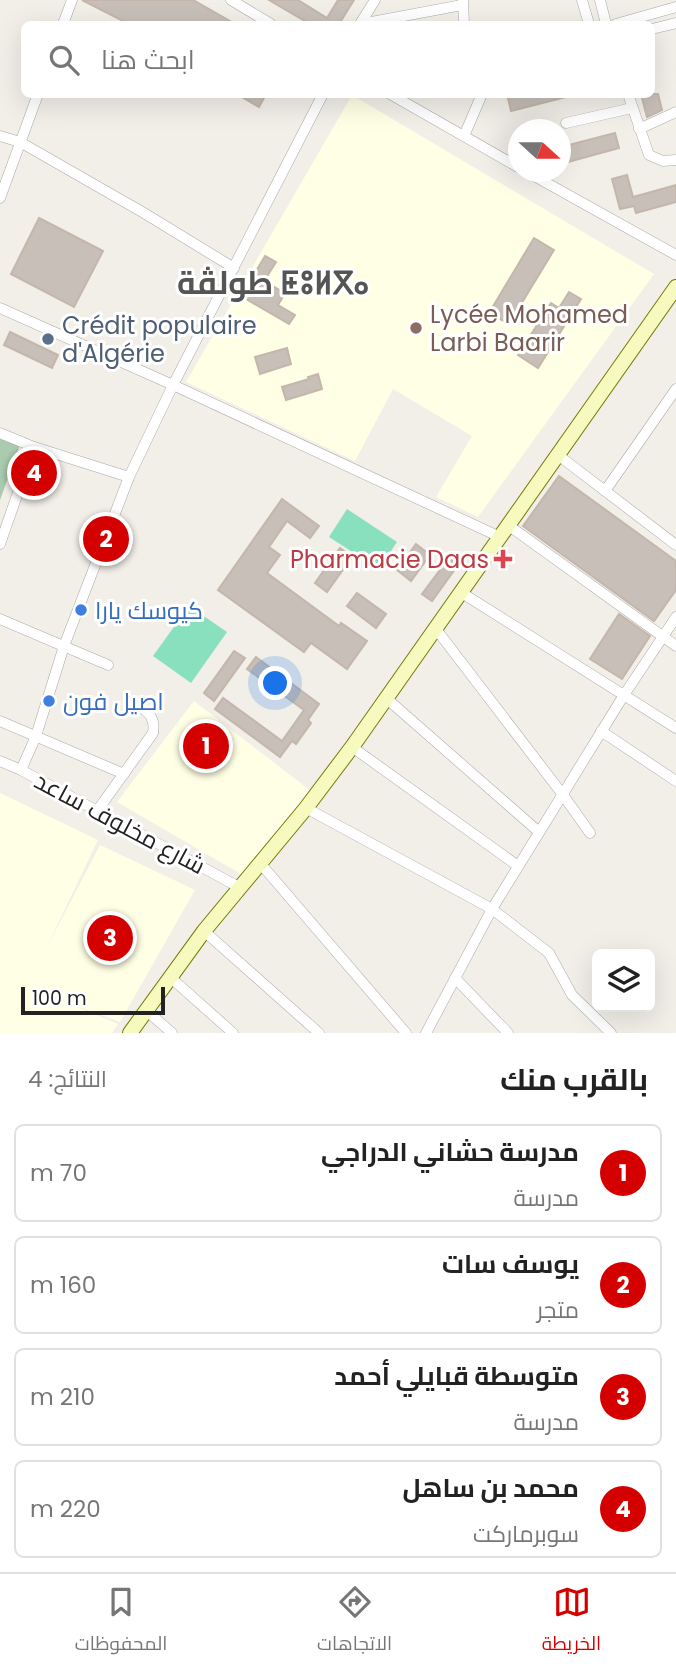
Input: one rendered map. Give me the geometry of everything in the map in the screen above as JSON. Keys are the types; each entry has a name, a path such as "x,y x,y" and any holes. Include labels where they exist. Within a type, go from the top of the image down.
{"street":[{"path":"64,21 72,0"},
{"path":"231,0 266,21"},
{"path":"362,21 375,0"},
{"path":"582,0 590,21"},
{"path":"600,0 604,21"},
{"path":"375,21 463,3 464,21"},
{"path":"627,21 676,7"},
{"path":"655,28 676,23"},
{"path":"0,198 36,98"},
{"path":"21,770 36,737 64,646 129,477 173,385 321,98"},
{"path":"397,98 508,161"},
{"path":"464,136 480,98"},
{"path":"629,98 649,155 663,161 676,160"},
{"path":"571,122 632,108"},
{"path":"639,129 676,112"},
{"path":"0,136 20,142 234,268"},
{"path":"545,182 676,255"},
{"path":"130,1033 204,931 306,808 352,747 676,287"},
{"path":"0,308 504,531 676,646"},
{"path":"605,491 676,389"},
{"path":"0,433 34,447 129,477"},
{"path":"0,544 34,447"},
{"path":"558,455 676,545"},
{"path":"462,593 676,728"},
{"path":"426,1033 492,909 624,695 676,617"},
{"path":"0,619 108,665"},
{"path":"436,629 564,794 590,833"},
{"path":"386,698 540,832"},
{"path":"97,811 153,733 152,715 133,701"},
{"path":"0,721 124,774"},
{"path":"601,732 676,781"},
{"path":"352,747 519,866"},
{"name":"شارع مخلوف ساعد","path":"0,761 239,887"},
{"path":"306,808 492,909 549,953 572,995 611,1033"},
{"path":"260,863 405,1033"},
{"path":"204,931 318,1033"},
{"path":"170,977 233,1033"},
{"path":"455,978 508,1033"},
{"path":"146,1010 172,1033"}],"shaded area":[{"name":"Lycée Mohamed Larbi Baarir","path":"350,98 357,98 654,274 478,517 436,497 472,436 393,389 355,461 186,382"},
{"path":"0,435 21,442 0,500"},
{"path":"194,701 311,791 241,874 117,802"},
{"path":"0,793 98,840 45,951 100,845 195,890 120,1022 63,1001 118,1024 112,1033 0,1033"}],"green space":[{"path":"347,509 397,542 379,569 329,537"},
{"path":"189,606 227,632 191,683 153,656"}],"building":[{"path":"82,0 193,0 230,21 123,21"},
{"path":"269,0 298,0 327,18 338,0 354,0 341,21 305,21"},
{"path":"655,94 658,94 662,110 647,117 642,98 655,98"},
{"path":"244,98 264,98 259,107"},
{"path":"508,98 562,98 511,111"},
{"path":"615,133 619,148 571,161 571,144"},
{"path":"627,175 633,197 676,185 676,202 636,213 634,206 620,209 612,179"},
{"path":"39,218 103,251 74,307 11,274"},
{"path":"534,238 554,250 509,324 489,313"},
{"path":"265,256 276,262 264,281 285,293 278,305 295,315 289,324 241,296"},
{"path":"569,292 581,299 538,368 518,355 551,303 559,308"},
{"path":"10,332 58,355 52,368 4,345"},
{"path":"287,348 291,364 260,374 255,357"},
{"path":"318,374 322,389 286,400 282,387"},
{"path":"559,476 676,561 676,590 654,621 523,526"},
{"path":"282,499 319,526 310,538 287,521 269,547 280,555 267,573 339,626 341,623 367,641 347,669 311,643 304,652 218,590"},
{"path":"416,544 430,555 411,581 397,570"},
{"path":"340,548 352,557 327,592 315,583"},
{"path":"449,558 458,565 432,601 422,594"},
{"path":"357,593 386,614 376,628 347,606"},
{"path":"619,614 650,636 622,679 590,659"},
{"path":"234,651 245,658 214,701 204,693"},
{"path":"256,657 319,704 308,720 311,723 296,744 292,741 280,757 215,709 223,698 282,741 304,710 247,669"}],"place":[{"name":"Lycée Mohamed Larbi Baarir","path":"416,328"},
{"name":"Crédit populaire d'Algérie","path":"48,339"},
{"name":"محمد بن ساهل","path":"34,473"},
{"name":"يوسف سات","path":"106,539"},
{"name":"Pharmacie Daas","path":"503,559"},
{"name":"كيوسك يارا","path":"81,610"},
{"name":"اصيل فون","path":"49,701"},
{"name":"مدرسة حشاني الدراجي","path":"206,746"},
{"name":"متوسطة قبايلي أحمد","path":"110,938"}],"district":[{"name":"طولڤة ⵟⵓⵍⴳⴰ","path":"273,282"}]}
